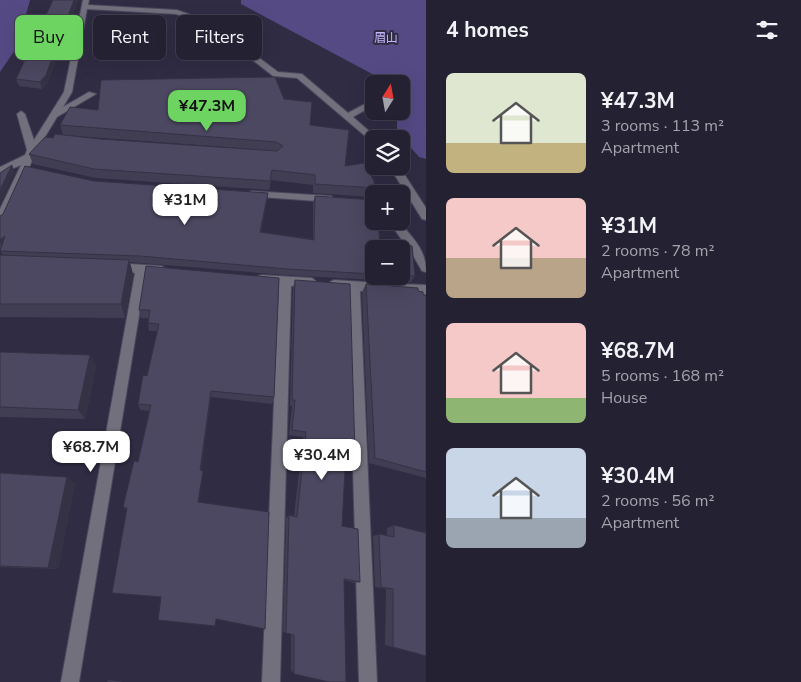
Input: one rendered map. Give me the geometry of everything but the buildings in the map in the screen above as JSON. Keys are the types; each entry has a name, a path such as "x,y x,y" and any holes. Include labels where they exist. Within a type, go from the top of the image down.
{"street":[{"path":"0,171 30,154 45,137 53,116 68,92 85,4 177,12 210,23 242,45 276,74 299,76 365,132"},
{"path":"53,116 92,94"},
{"path":"348,116 365,106"},
{"path":"0,220 28,168 30,154 21,114"},
{"path":"400,175 426,216"},
{"path":"245,193 344,200"},
{"path":"400,230 415,249 426,268"},
{"path":"104,267 170,271"},
{"path":"70,682 141,268"},
{"path":"246,278 426,290"},
{"path":"271,682 284,281"},
{"path":"354,286 368,682"}],"green space":[{"path":"0,0 30,0 26,15 15,15 15,50 0,72"},
{"name":"眉山","path":"241,0 426,0 426,159 419,157 410,147 410,130 397,130 397,120 410,120 410,75 374,75 241,4"}]}
